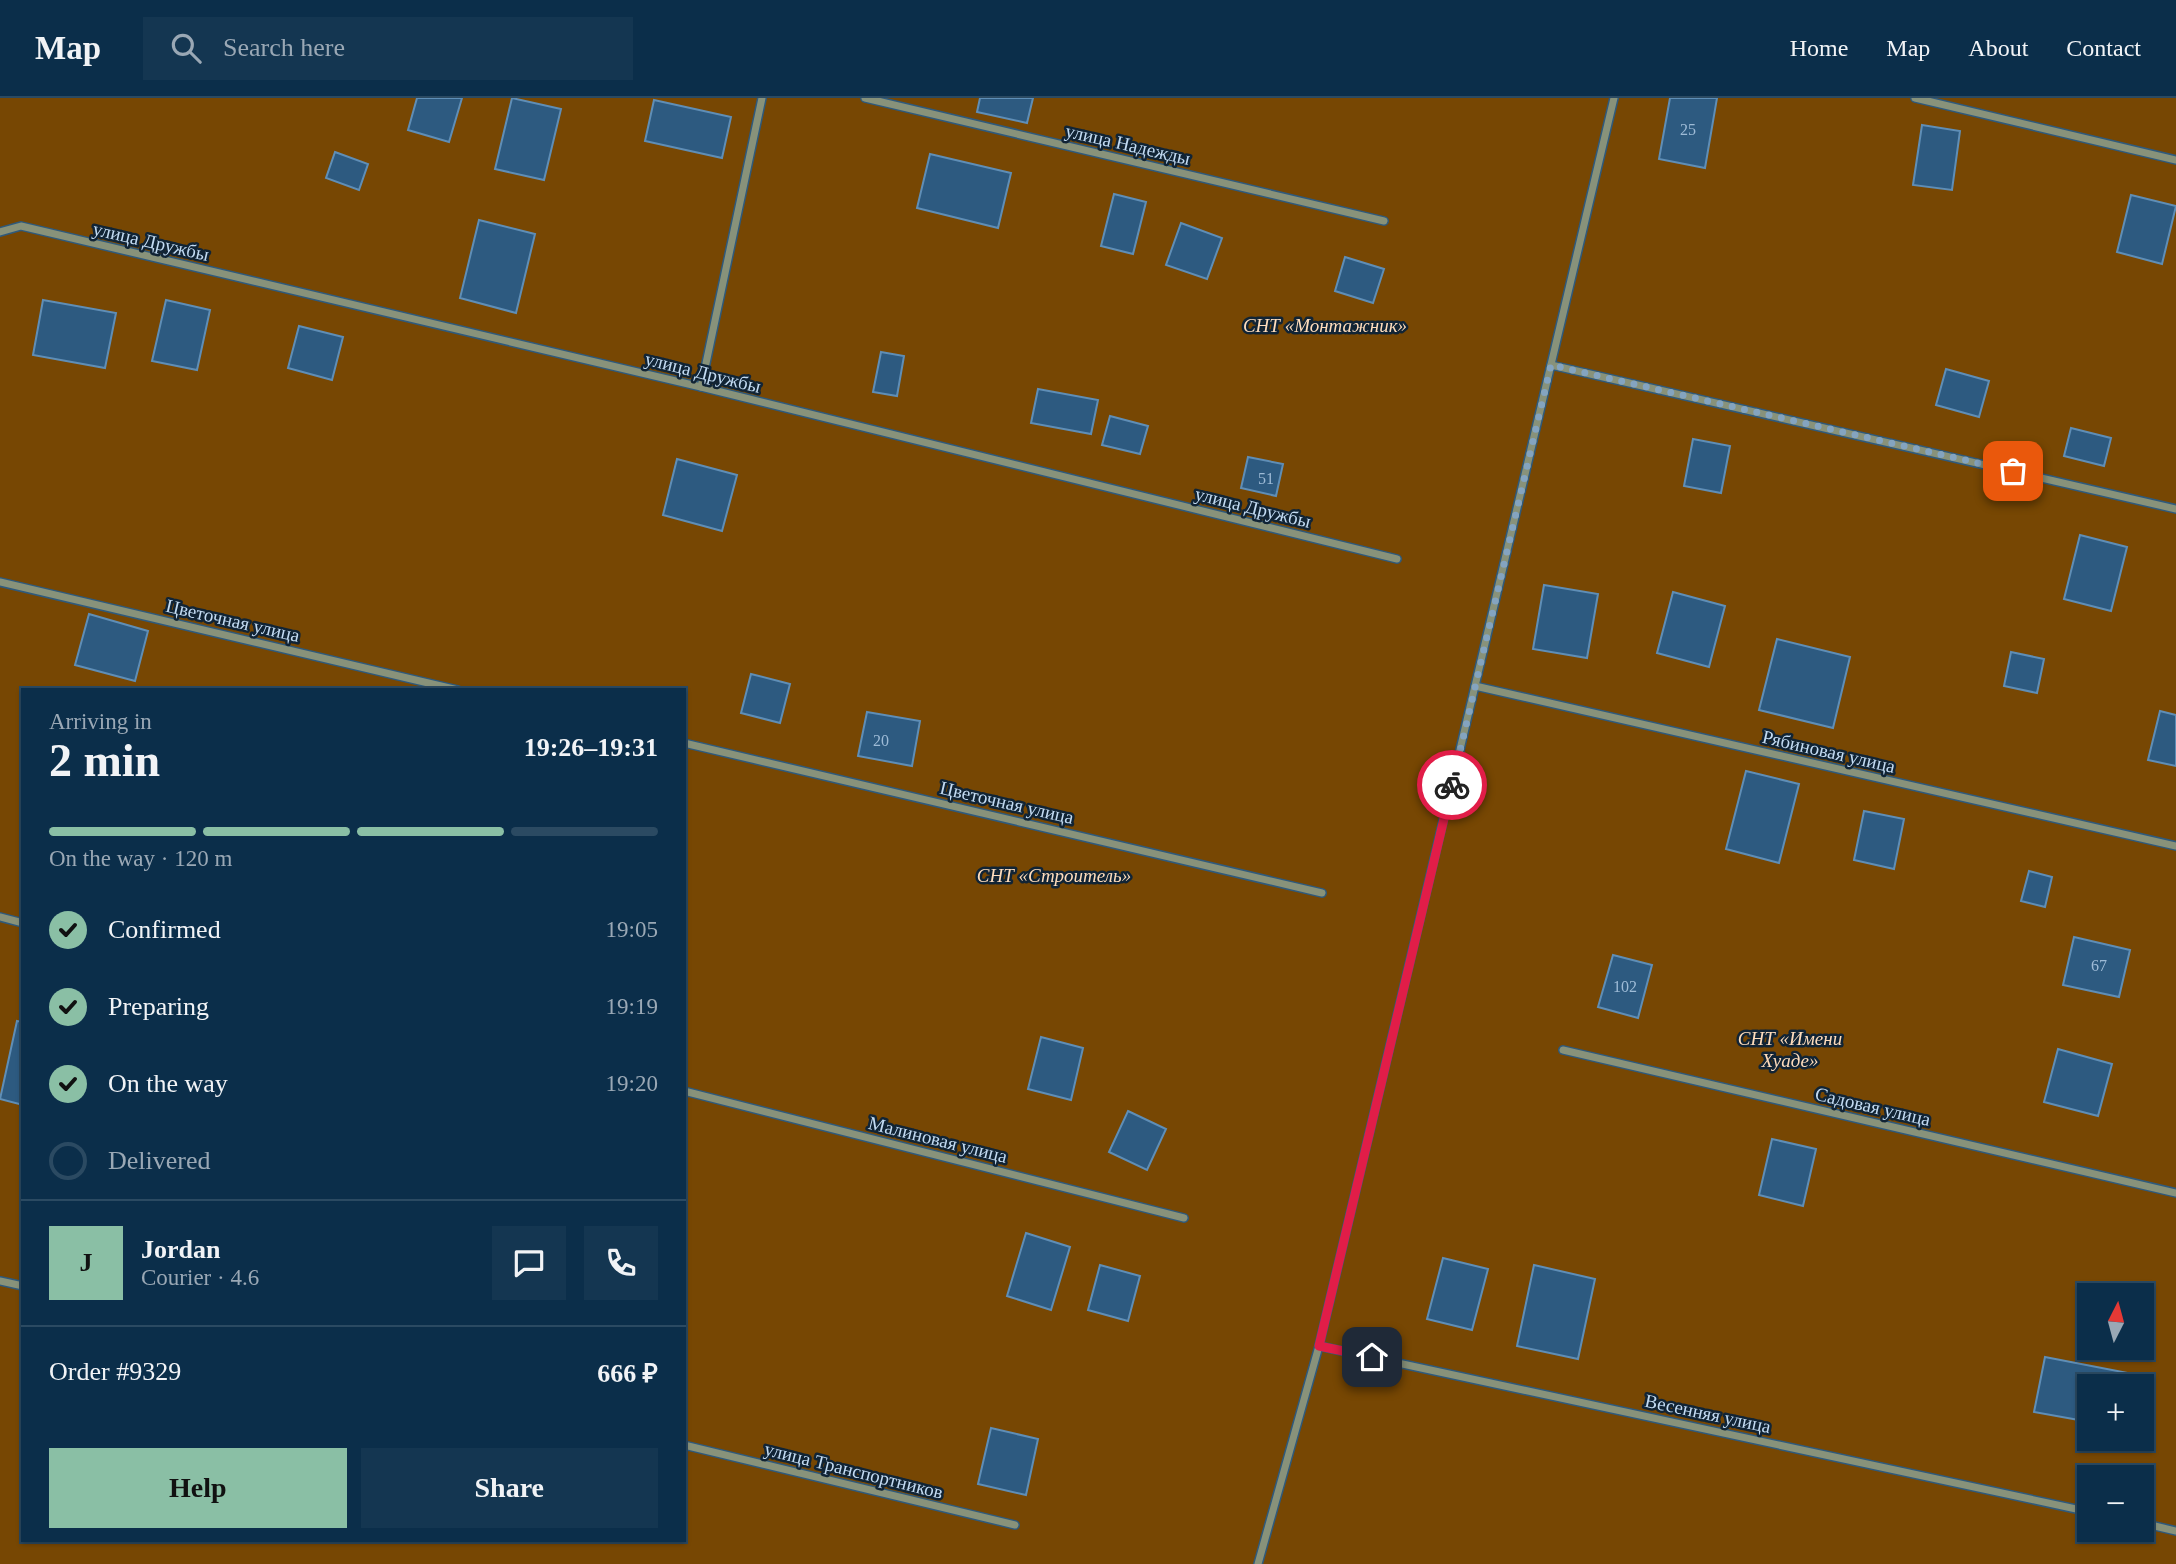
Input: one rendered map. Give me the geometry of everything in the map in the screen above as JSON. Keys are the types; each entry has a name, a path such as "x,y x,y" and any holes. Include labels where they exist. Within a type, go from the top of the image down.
{"street":[{"path":"701,387 762,98"},
{"name":"улица Надежды","path":"866,98 1384,221"},
{"path":"1258,1564 1319,1346 1614,98"},
{"path":"1915,98 2176,160"},
{"name":"улица Дружбы","path":"0,232 21,226 701,387 1397,559"},
{"path":"1551,365 2176,509"},
{"name":"Цветочная улица","path":"0,582 450,688"},
{"name":"Рябиновая улица","path":"1475,686 2176,846"},
{"name":"Цветочная улица","path":"686,743 1322,893"},
{"path":"0,917 21,922"},
{"name":"Садовая улица","path":"1563,1050 2176,1193"},
{"name":"Малиновая улица","path":"686,1092 1184,1218"},
{"path":"0,1281 21,1286"},
{"name":"Весенняя улица","path":"1319,1346 2077,1509"},
{"name":"улица Транспортников","path":"686,1445 1015,1525"},
{"path":"2154,1526 2176,1531"}],"green space":[{"path":"0,98 2176,98 2176,1564 0,1564"}],"building":[{"path":"417,98 462,98 449,142 408,130"},
{"path":"512,98 561,109 544,180 495,169"},
{"path":"980,98 1033,98 1027,123 977,112"},
{"path":"1670,98 1717,98 1705,168 1659,159"},
{"path":"654,100 731,117 722,158 645,141"},
{"path":"1922,125 1960,131 1952,190 1913,185"},
{"path":"335,152 368,164 359,190 326,178"},
{"path":"930,154 1011,173 998,228 917,208"},
{"path":"1114,194 1146,202 1133,254 1101,246"},
{"path":"2131,195 2176,206 2162,264 2117,252"},
{"path":"479,220 535,234 516,313 460,298"},
{"path":"1181,223 1222,238 1207,279 1166,265"},
{"path":"1345,257 1384,269 1373,303 1335,291"},
{"path":"43,300 116,313 105,368 33,355"},
{"path":"166,300 210,310 197,370 152,361"},
{"path":"299,326 343,337 332,380 288,368"},
{"path":"881,352 904,356 897,396 873,392"},
{"path":"1946,369 1989,381 1979,417 1936,405"},
{"path":"1038,389 1098,400 1091,434 1031,423"},
{"path":"1110,416 1148,426 1140,454 1102,445"},
{"path":"2071,428 2111,438 2104,466 2064,456"},
{"path":"1693,439 1730,446 1721,493 1684,486"},
{"path":"1248,457 1283,464 1276,496 1241,488"},
{"path":"677,459 737,475 722,531 663,515"},
{"path":"2080,535 2127,547 2111,611 2064,599"},
{"path":"1544,585 1598,594 1587,658 1533,649"},
{"path":"1673,592 1725,606 1709,667 1657,653"},
{"path":"89,614 148,631 135,681 75,665"},
{"path":"1777,639 1850,657 1833,728 1759,710"},
{"path":"2011,652 2044,659 2037,693 2004,686"},
{"path":"751,674 790,684 780,723 741,713"},
{"path":"2160,711 2176,715 2176,766 2148,760"},
{"path":"867,712 920,721 912,766 858,756"},
{"path":"1746,771 1799,784 1779,863 1726,849"},
{"path":"1864,811 1904,819 1894,869 1854,860"},
{"path":"2029,871 2052,877 2045,907 2021,901"},
{"path":"2074,937 2130,950 2119,997 2063,985"},
{"path":"1613,955 1652,965 1638,1018 1598,1007"},
{"path":"17,1021 21,1022 21,1104 0,1099"},
{"path":"1041,1037 1083,1048 1071,1100 1028,1089"},
{"path":"2058,1049 2112,1064 2098,1116 2044,1102"},
{"path":"1128,1111 1166,1129 1147,1170 1109,1152"},
{"path":"1772,1139 1816,1149 1803,1206 1759,1195"},
{"path":"1026,1233 1070,1247 1051,1310 1007,1296"},
{"path":"1443,1258 1488,1269 1472,1330 1427,1319"},
{"path":"1100,1265 1140,1276 1128,1321 1088,1310"},
{"path":"1534,1265 1595,1279 1578,1359 1517,1346"},
{"path":"2045,1357 2133,1374 2077,1374 2077,1420 2034,1412"},
{"path":"991,1428 1038,1439 1026,1495 978,1484"}],"way so far":[{"path":"1452,785 1551,365 2013,471"}],"route":[{"path":"1372,1357 1319,1346 1452,785"}],"park label":[{"name":"СНТ «Монтажник»","path":"1325,325"},
{"name":"СНТ «Строитель»","path":"1054,875"},
{"name":"СНТ «Имени Хуаде»","path":"1790,1049"}]}
